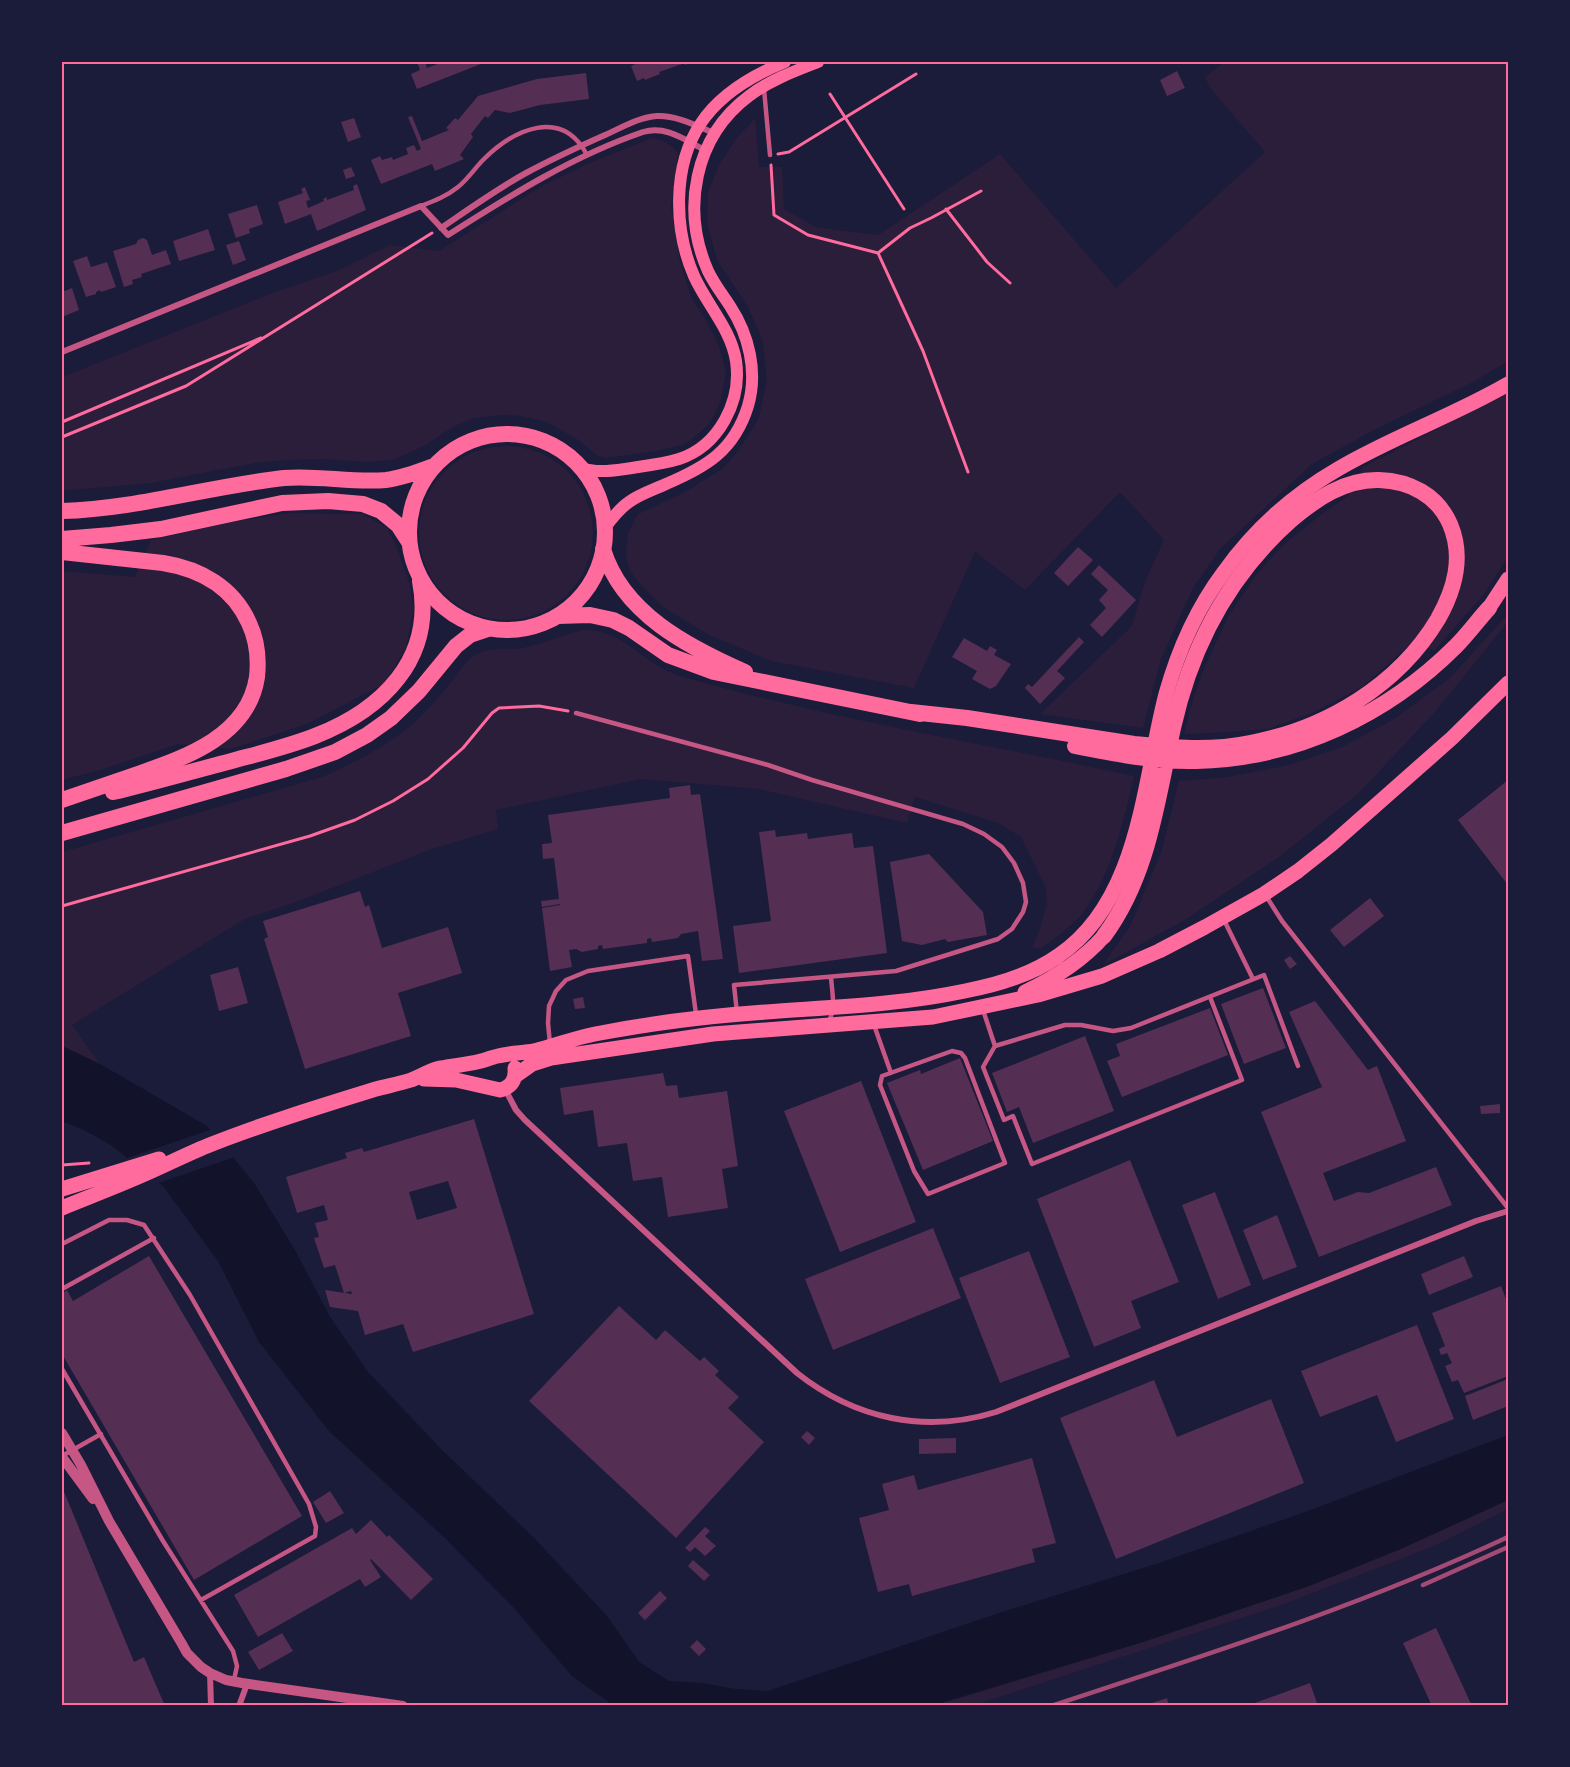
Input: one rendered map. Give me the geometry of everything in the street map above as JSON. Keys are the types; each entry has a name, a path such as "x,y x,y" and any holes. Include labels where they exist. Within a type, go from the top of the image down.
{"highway":[{"path":"504,434 526,436 546,442 564,453 580,468 591,482 602,510 603,549 596,572 588,587 573,605 544,623 505,631 469,623 451,613 431,595 412,560 409,521 414,501 423,482 435,465 451,451 483,437 504,434"},
{"path":"62,510 136,504 287,478 388,480 404,477 435,465"},
{"path":"1104,936 1117,918 1148,844 1179,704 1193,661 1211,620 1240,575 1266,544 1297,515 1330,492 1348,484 1367,480 1390,481 1411,485 1430,497 1450,525 1456,544 1457,565 1454,585 1447,602 1416,650 1377,688 1335,714 1288,733 1214,754"},
{"path":"62,538 111,536 161,529 282,503 328,501 363,504 381,511 398,525 409,542"},
{"path":"603,549 618,584 637,606 657,623 677,637 734,667 777,684"},
{"path":"62,552 163,563 206,576 230,594 244,613 253,630 258,661 255,685 247,705 225,731 209,744 179,760 62,802"},
{"path":"62,802 141,786 297,743 353,717 387,691 400,678 409,664 417,645 422,623 423,604 420,578"},
{"path":"558,616 605,617 622,624 655,648 674,658 714,672 911,712 1100,745 1156,760 1214,754 1259,754 1300,744 1332,732 1360,719 1399,694 1435,666 1463,639 1489,608"},
{"path":"62,833 294,767 334,752 367,735 391,717 419,691 456,646 470,635 488,629"}],"main road":[{"path":"580,468 591,471 609,471 664,463 699,449 713,437 724,421 734,401 737,374 734,350 694,276 684,248 679,223 684,164 699,127 716,105 759,73 785,62"},
{"path":"604,529 613,516 630,501 696,471 709,462 724,449 736,433 749,404 752,366 746,339 735,315 709,274 696,236 694,199 699,168 714,133 725,118 741,103 792,66 818,62"},
{"path":"412,1079 456,1080 495,1090 505,1089 511,1085 515,1076 532,1064 551,1058 693,1028 737,1015 912,1001 991,985 1040,967 1059,956 1080,939 1106,907 1138,825 1166,695 1182,648 1206,598 1234,558 1285,505 1327,475 1358,457 1509,384"},
{"path":"1489,608 1509,579"},
{"path":"62,1209 129,1174 320,1107 412,1079 432,1070 550,1047 582,1036 613,1030 759,1029 933,1017 1052,992 1102,976 1159,951 1223,918 1298,871 1452,738 1509,683"},
{"path":"986,1007 1018,995 1055,976 1083,957 1104,936"},
{"path":"489,1087 484,1082 481,1072 484,1063 493,1057 506,1058 513,1064 515,1076"},
{"path":"62,1189 129,1174"}],"street":[{"path":"441,228 526,173 634,122 652,117 670,118 714,133"},
{"path":"62,352 421,206 448,235 549,173 648,130 658,129 668,132 705,150"},
{"path":"505,1089 516,1110 525,1120 797,1373 825,1394 845,1404 882,1416 908,1421 933,1423 954,1421 996,1412 1476,1221 1509,1210"},
{"path":"62,1433 109,1521 187,1653 196,1662 210,1673 234,1682 403,1706"},
{"path":"62,1457 109,1521"},
{"path":"210,1673 211,1706"},
{"path":"239,1706 247,1684"}],"lane":[{"path":"764,86 770,154"},
{"path":"421,206 456,189 491,152 527,130 554,127 569,133 582,145 587,155"},
{"path":"576,713 768,765 812,780 950,819 993,840 1008,855 1023,883 1026,902 1018,921 998,939 896,971 734,985 737,1015"},
{"path":"1264,894 1509,1210"},
{"path":"1223,918 1253,979"},
{"path":"550,1047 548,1015 552,999 566,980 588,970 688,956 693,1028"},
{"path":"1209,997 1242,1080 1032,1164 1013,1116 1004,1120 983,1067 996,1046 1065,1025 1081,1025 1113,1031 1131,1028 1264,975 1298,1066"},
{"path":"826,1025 833,1008 831,977"},
{"path":"986,1007 996,1046"},
{"path":"873,1022 891,1073"},
{"path":"952,1051 961,1053 965,1058 1005,1163 928,1194 914,1171 880,1084 882,1076 891,1073 952,1051"},
{"path":"62,1244 109,1220 127,1220 144,1225 190,1295 309,1504 316,1527 315,1536 201,1600"},
{"path":"62,1289 154,1238"},
{"path":"62,1369 163,1541 233,1651 237,1666 234,1682"},
{"path":"62,1457 101,1434"}],"path":[{"path":"878,253 808,235 774,215 770,154 789,152 916,74"},
{"path":"830,94 904,209"},
{"path":"878,253 910,228 981,190"},
{"path":"946,209 987,262 1010,283"},
{"path":"62,437 186,386 441,228"},
{"path":"878,253 923,351 968,472"},
{"path":"62,422 273,333"},
{"path":"62,906 299,839 355,820 393,801 428,779 463,748 492,713 499,708 539,706 576,713"}],"shaded area":[{"path":"1224,62 1508,62 1508,361 1475,381 1376,429 1312,464 1220,549 1193,588 1161,659 1143,728 1040,714 1132,626 1145,581 1164,540 1120,492 1025,590 975,552 914,688 771,661 709,635 663,607 638,582 629,569 626,555 628,533 638,514 683,493 722,469 739,450 759,418 767,379 762,339 748,307 717,260 707,223 708,192 719,165 736,139 755,118 759,167 782,167 784,209 816,227 878,235 1000,154 1116,288 1265,152 1210,88 1205,77"},
{"path":"652,138 666,142 678,153 671,207 680,261 691,297 719,346 726,372 721,400 715,414 707,426 682,445 605,458 596,455 580,441 547,422 521,416 503,415 474,418 453,427 424,446 393,460 366,462 325,459 285,460 255,463 151,483 62,491 62,377 272,293 337,271 390,245 439,251 542,186 587,164"},
{"path":"1508,393 1508,557 1484,594 1435,650 1411,644 1362,687 1312,713 1268,729 1184,734 1205,666 1228,617 1256,575 1283,545 1348,496 1363,467"},
{"path":"506,446 539,453 554,461 567,472 578,485 586,500 593,533 586,566 578,581 567,594 554,605 539,613 506,620 473,613 458,605 445,594 434,581 426,566 419,533 426,500 434,485 445,472 458,461 473,453"},
{"path":"288,513 363,514 387,528 410,585 413,610 406,648 384,684 307,724 230,749 178,744 62,780 62,571 135,577 151,540 227,523"},
{"path":"1508,614 1508,622 1435,712 1359,793 1279,857 1185,920 1103,965 1130,926 1161,853 1179,781 1227,777 1289,765 1342,747 1394,719 1450,678"},
{"path":"583,630 610,635 667,671 736,691 849,718 1134,776 1109,866 1082,914 1040,949 1032,947 1040,929 1047,902 1045,886 1021,837 998,823 915,797 907,823 759,789 641,779 496,810 498,829 429,850 299,901 245,919 72,1025 100,1064 62,1046 62,852 322,777 363,757 414,723 470,658 477,654 530,646"},
{"path":"62,1046 100,1064 207,1126 254,1183 296,1252 330,1317 368,1372 442,1450 535,1539 607,1616 639,1662 669,1681 768,1691 1002,1612 1159,1563 1308,1511 1508,1435 1508,1500 1403,1548 1309,1586 1143,1642 934,1705 613,1705 572,1676 513,1607 445,1538 329,1431 259,1342 218,1261 163,1186 111,1145 62,1121"},
{"path":"1508,1500 1508,1509 1432,1547 1284,1604 975,1705 934,1706 1143,1642 1309,1586 1403,1548"}],"pier":[{"path":"213,1129 235,1157 156,1184 124,1159"}],"building":[{"path":"417,62 425,62 427,68 439,62 486,62 417,89 411,74 420,70"},
{"path":"637,62 693,62 637,81 631,66"},
{"path":"1177,71 1185,88 1167,96 1160,80"},
{"path":"586,73 589,99 540,105 510,113 495,110 488,118 485,116 471,134 473,137 460,155 464,159 435,171 432,164 381,184 371,160 380,156 382,160 392,157 393,160 408,154 406,148 414,145 417,151 421,149 408,117 412,116 422,141 449,130 446,128 455,118 458,120 478,96 537,79"},
{"path":"354,118 361,137 348,142 341,122"},
{"path":"351,167 355,176 346,179 343,170"},
{"path":"357,184 366,210 317,231 311,214 285,224 278,202 303,193 301,189 305,187 310,200 306,201 308,208 324,201 323,199 327,197 327,200 354,190 353,186"},
{"path":"257,205 263,224 249,229 250,233 236,238 228,214"},
{"path":"208,229 215,250 179,261 173,241"},
{"path":"143,238 147,240 152,255 166,250 171,264 141,274 142,277 132,280 133,284 124,287 113,251 136,244"},
{"path":"239,241 246,260 233,265 226,245"},
{"path":"87,256 91,267 107,262 116,287 101,292 100,290 86,297 73,261"},
{"path":"72,288 79,310 62,317 62,292"},
{"path":"1078,547 1093,560 1068,586 1054,573"},
{"path":"1099,565 1136,600 1102,637 1090,625 1106,608 1099,600 1108,590 1091,574"},
{"path":"1079,637 1084,642 1057,671 1065,678 1040,704 1025,688 1028,684 1032,687"},
{"path":"964,638 987,651 990,646 997,650 994,655 1011,664 996,686 990,689 972,679 977,671 952,657"},
{"path":"1508,780 1508,885 1458,820"},
{"path":"690,785 691,795 700,794 723,959 702,961 698,931 681,934 678,938 652,942 651,938 647,939 647,943 603,949 602,945 598,946 598,949 582,952 576,949 569,950 572,967 550,971 542,908 560,904 542,907 541,901 559,899 554,858 543,859 542,844 552,843 548,815 670,798 669,788"},
{"path":"775,830 776,837 807,833 808,839 852,833 854,848 873,846 887,953 739,973 733,926 771,921 759,832"},
{"path":"929,854 983,912 987,935 948,942 945,939 922,945 902,941 890,862"},
{"path":"360,891 365,907 369,905 382,948 448,927 462,973 398,993 411,1036 305,1069 264,939 268,937 263,921"},
{"path":"1370,898 1384,916 1344,947 1330,930"},
{"path":"1290,956 1297,964 1290,969 1284,960"},
{"path":"238,967 248,1003 219,1011 210,975"},
{"path":"1263,988 1286,1048 1244,1064 1221,1004"},
{"path":"583,997 585,1008 575,1009 573,999"},
{"path":"1315,1001 1368,1070 1377,1066 1406,1141 1323,1173 1334,1201 1358,1192 1369,1193 1436,1167 1452,1205 1319,1257 1261,1112 1322,1087 1289,1012"},
{"path":"1210,1008 1228,1055 1122,1097 1107,1061 1120,1056 1116,1044"},
{"path":"1085,1036 1114,1111 1033,1143 1019,1107 1007,1112 992,1073"},
{"path":"960,1058 993,1141 923,1170 887,1083 920,1070 921,1074"},
{"path":"663,1073 666,1086 677,1085 679,1098 727,1091 738,1166 722,1169 728,1208 668,1217 662,1177 633,1181 627,1143 598,1147 593,1110 564,1115 560,1088"},
{"path":"861,1081 916,1222 840,1252 784,1111"},
{"path":"1500,1104 1500,1113 1481,1114 1480,1106"},
{"path":"474,1119 534,1314 413,1352 403,1324 365,1335 358,1311 330,1307 325,1290 344,1293 335,1265 324,1268 314,1238 319,1237 315,1223 328,1220 324,1205 297,1213 286,1177 347,1158 345,1153 362,1148 364,1152","holes":["448,1181 457,1208 417,1220 409,1192"]},
{"path":"1130,1160 1179,1282 1131,1301 1141,1328 1094,1347 1037,1199"},
{"path":"1215,1192 1251,1285 1218,1299 1182,1205"},
{"path":"1277,1215 1297,1267 1263,1280 1243,1230"},
{"path":"933,1228 961,1298 833,1350 805,1279"},
{"path":"1029,1251 1070,1357 1000,1383 959,1278"},
{"path":"149,1256 302,1516 194,1580 62,1354 62,1294 67,1290 73,1301"},
{"path":"1464,1256 1473,1277 1429,1295 1421,1274"},
{"path":"1501,1286 1508,1304 1508,1376 1464,1393 1458,1380 1452,1382 1445,1366 1452,1363 1447,1353 1441,1355 1439,1349 1445,1346 1432,1313"},
{"path":"619,1306 656,1340 665,1330 700,1361 704,1357 719,1371 715,1375 739,1397 728,1408 764,1442 676,1538 529,1401"},
{"path":"1417,1325 1454,1419 1396,1442 1377,1395 1320,1417 1301,1371"},
{"path":"1508,1379 1508,1406 1473,1420 1465,1396"},
{"path":"1154,1380 1177,1437 1271,1399 1304,1483 1116,1559 1060,1418"},
{"path":"807,1431 815,1438 809,1445 801,1437"},
{"path":"956,1438 956,1453 919,1454 919,1439"},
{"path":"1032,1458 1056,1543 1032,1549 1035,1562 912,1596 909,1584 878,1592 859,1518 889,1510 882,1484 914,1475 918,1490"},
{"path":"62,1490 134,1662 144,1657 165,1706 62,1706"},
{"path":"330,1491 344,1513 326,1523 313,1502"},
{"path":"371,1520 433,1579 411,1600 371,1559 381,1577 365,1587 360,1579 258,1637 234,1595 352,1528 356,1534"},
{"path":"705,1527 710,1531 705,1536 716,1546 705,1556 695,1547 690,1552 685,1548"},
{"path":"693,1560 710,1575 704,1581 688,1566"},
{"path":"660,1591 667,1598 645,1620 638,1613"},
{"path":"1436,1628 1472,1706 1432,1706 1403,1643"},
{"path":"282,1633 293,1651 259,1670 248,1652"},
{"path":"697,1640 706,1649 699,1656 690,1647"},
{"path":"1310,1683 1318,1706 1249,1706 1249,1705"},
{"path":"1167,1698 1169,1706 1146,1706 1146,1705"}],"railway":[{"path":"1051,1706 1340,1607 1453,1562 1508,1537"},
{"path":"1423,1585 1508,1547"}]}
